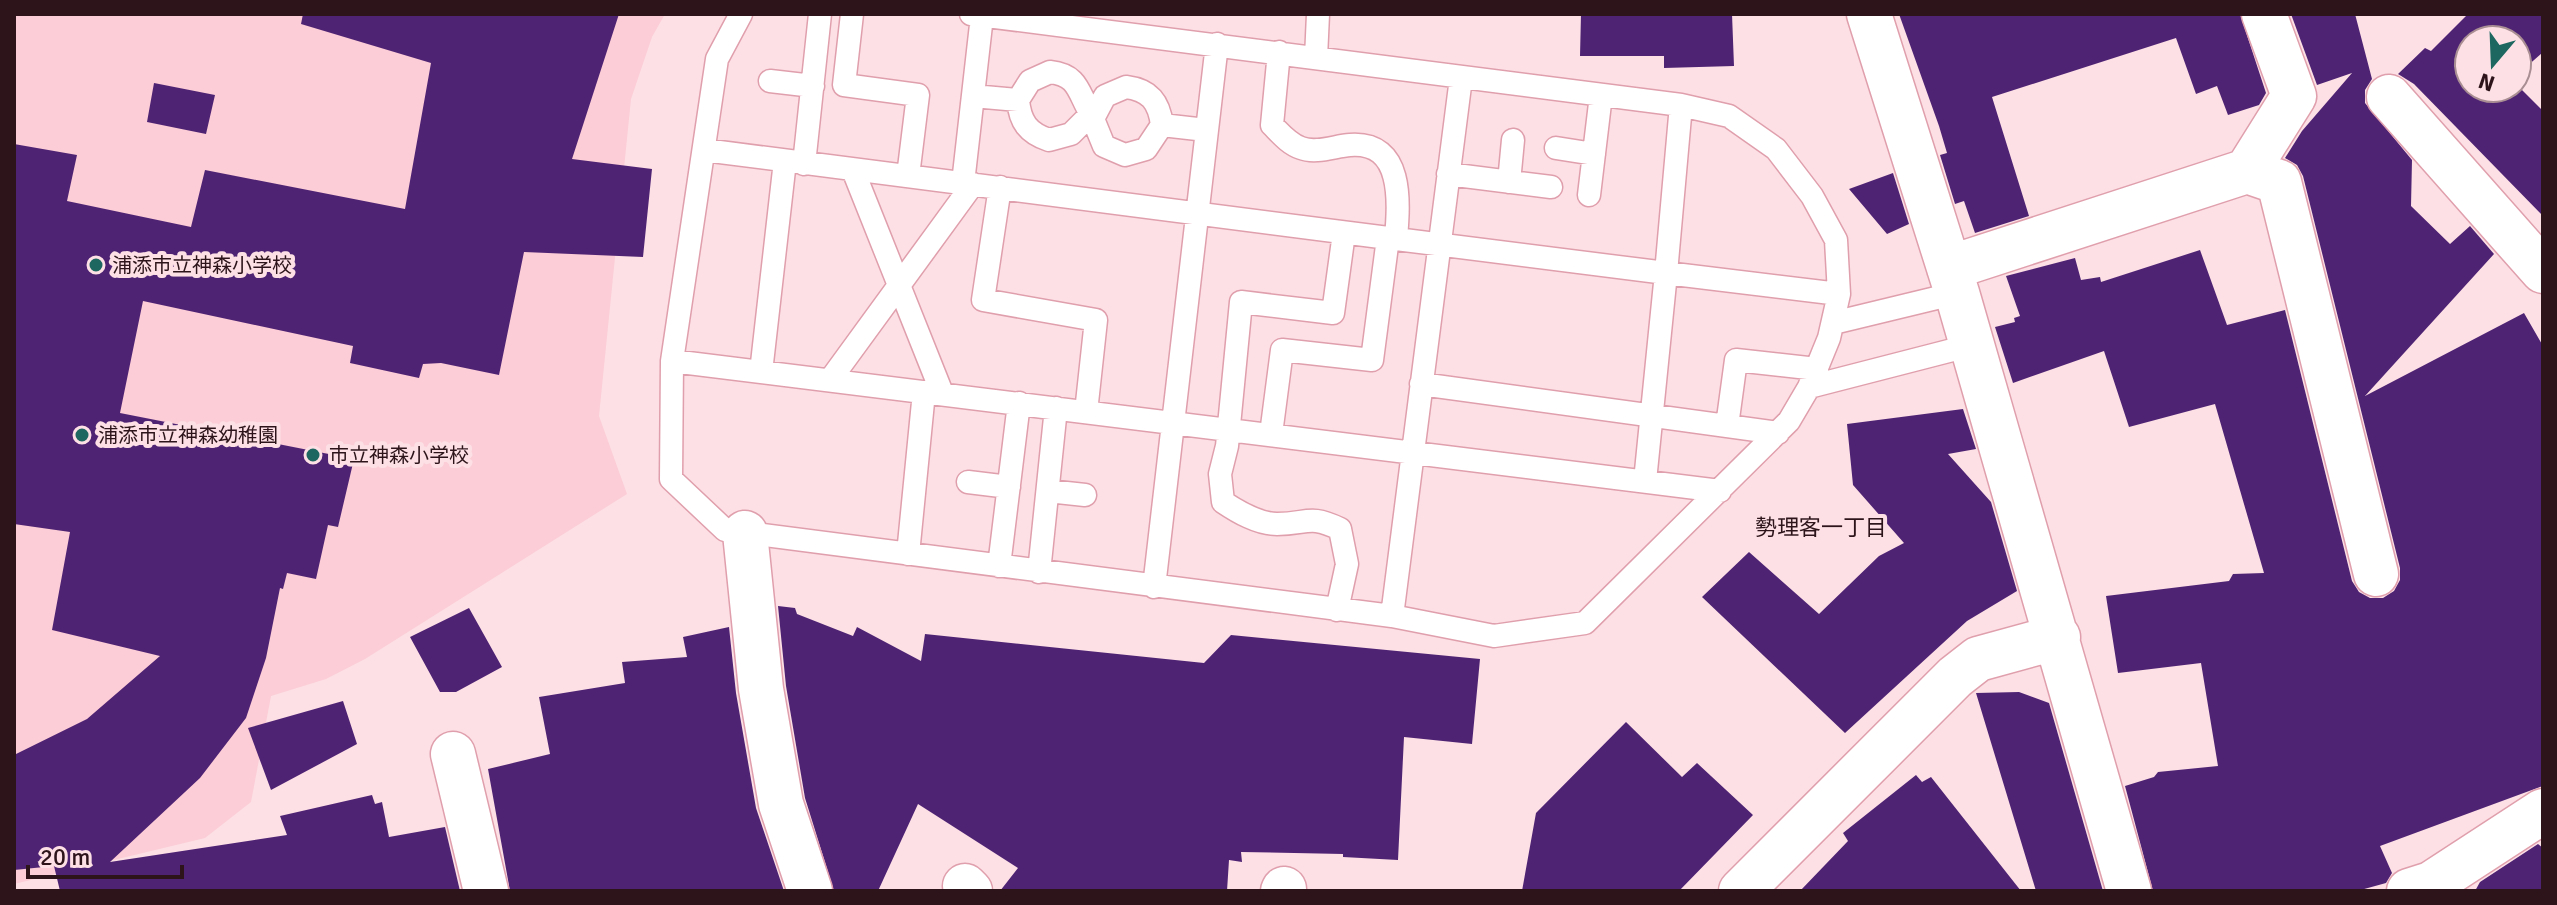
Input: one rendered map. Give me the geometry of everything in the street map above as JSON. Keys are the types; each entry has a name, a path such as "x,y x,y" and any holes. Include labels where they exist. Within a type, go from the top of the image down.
{"street":[{"path":"1869,14 1953,280 2129,891"},
{"path":"1953,280 2247,171 2294,96 2264,14"},
{"path":"2389,97 2543,271"},
{"path":"2247,171 2279,182 2376,574"},
{"path":"745,533 761,689 781,804 810,891"},
{"path":"1741,891 1955,677 1978,659 2058,637"},
{"path":"453,754 486,891"},
{"path":"2409,891 2431,884 2543,811"}],"lane":[{"path":"724,14 672,361 671,479 725,530 1392,616 1494,636 1585,623 1789,421 1813,378 1833,323 1839,294 1836,240 1812,196 1776,149 1729,116 1681,105 977,15 968,184 830,380"},
{"path":"717,59 741,14"},
{"path":"761,372 794,163 813,86 820,14"},
{"path":"852,14 844,85 918,95 908,176"},
{"path":"1316,58 1318,14"},
{"path":"1154,587 1217,44"},
{"path":"1271,434 1282,350 1372,360 1399,210 1395,168 1377,149 1353,144 1304,150 1289,143 1272,125 1279,52"},
{"path":"1018,100 1022,121 1029,131 1049,140 1071,134 1091,114 1095,115 1098,104 1114,90 1137,89 1155,100 1162,125 1146,149 1125,155 1104,146 1091,114 1079,86 1061,73 1039,75 1030,81 1018,100"},
{"path":"1392,616 1461,78"},
{"path":"770,81 813,86"},
{"path":"1589,195 1601,95"},
{"path":"973,96 1018,100"},
{"path":"1645,481 1681,105"},
{"path":"1162,125 1206,130"},
{"path":"1509,182 1513,140"},
{"path":"1556,148 1594,154"},
{"path":"704,150 1439,246 1839,294"},
{"path":"853,170 899,286 933,393 908,554"},
{"path":"1448,174 1551,187"},
{"path":"1000,187 983,300 1096,320 1086,412"},
{"path":"1337,610 1347,564 1340,529 1318,518 1274,524 1241,513 1223,502 1220,474 1228,429 1241,302 1333,313 1344,233"},
{"path":"1833,323 1953,280"},
{"path":"1727,426 1736,360 1813,378 1972,345"},
{"path":"672,361 1720,491"},
{"path":"1421,384 1778,433"},
{"path":"999,566 1019,403"},
{"path":"1039,572 1056,408"},
{"path":"968,482 1009,487"},
{"path":"1048,491 1085,495"}],"shaded area":[{"name":"市立神森小学校","path":"14,14 665,14 652,37 631,99 599,416 627,494 365,659 326,679 271,696 251,802 205,838 14,884"}],"building":[{"path":"303,14 619,14 572,159 652,169 643,257 524,252 499,375 441,363 423,364 419,378 350,363 353,346 143,301 120,413 354,459 338,527 328,525 316,579 287,573 283,589 280,588 266,658 246,718 200,778 110,862 287,835 280,816 372,795 375,804 382,802 389,837 445,827 460,891 60,891 54,866 14,870 14,755 87,719 160,656 52,630 70,532 14,524 14,144 77,155 67,201 191,227 205,170 405,209 431,63 301,24"},
{"path":"1581,14 1732,14 1734,66 1664,68 1664,56 1580,56"},
{"path":"1899,14 2240,14 2266,93 2259,105 2228,115 2217,86 2196,94 2176,38 1992,97 2029,216 1975,233 1964,201 1955,204 1940,155 1947,153"},
{"path":"2291,14 2355,14 2372,79 2365,90 2365,103 2412,160 2411,206 2450,244 2470,226 2494,254 2365,396 2524,313 2543,346 2543,786 2380,846 2392,873 2386,883 2357,891 2153,891 2125,786 2154,777 2158,772 2218,766 2201,663 2118,673 2106,596 2229,581 2233,574 2264,573 2215,404 2129,427 2104,351 2013,383 1995,327 2015,322 2014,318 2020,316 2006,276 2075,258 2081,280 2100,277 2101,282 2200,250 2227,325 2285,310 2352,581 2359,592 2370,598 2383,598 2394,591 2400,580 2400,568 2303,176 2297,165 2285,158 2302,131 2352,73 2317,85"},
{"path":"2468,14 2543,14 2543,52 2533,61 2533,24 2458,24"},
{"path":"2453,29 2453,104 2533,104 2533,101 2543,111 2543,216 2414,84 2398,74 2425,48 2431,51"},
{"path":"154,83 215,95 206,134 147,122"},
{"path":"1893,173 1909,224 1887,234 1849,189"},
{"path":"1963,409 1976,449 1948,454 1991,502 2017,591 1967,621 1845,733 1702,597 1749,552 1819,614 1879,556 1904,543 1853,485 1847,424"},
{"path":"778,606 795,608 797,614 853,636 857,627 921,661 925,634 1204,663 1231,635 1480,659 1472,744 1404,737 1398,860 1343,857 1343,854 1241,852 1242,862 1229,860 1227,891 1000,891 1018,868 918,804 878,891 834,891 805,798 786,686"},
{"path":"469,608 502,667 456,692 440,692 410,637"},
{"path":"729,627 736,693 756,808 784,891 510,891 488,769 550,754 539,697 625,683 622,662 687,657 683,637"},
{"path":"2019,692 2049,703 2103,891 2036,891 1976,693"},
{"path":"343,701 357,744 271,790 248,728"},
{"path":"1626,722 1682,777 1697,763 1753,815 1679,891 1522,891 1536,813"},
{"path":"1916,775 1922,782 1931,777 2021,891 1800,891 1848,841 1843,833"},
{"path":"2538,844 2543,848 2543,891 2475,891 2480,882"}],"place":[{"name":"浦添市立神森小学校","path":"96,265"},
{"name":"浦添市立神森幼稚園","path":"82,435"},
{"name":"市立神森小学校","path":"313,455"}],"district":[{"name":"勢理客一丁目","path":"1821,527"}]}
